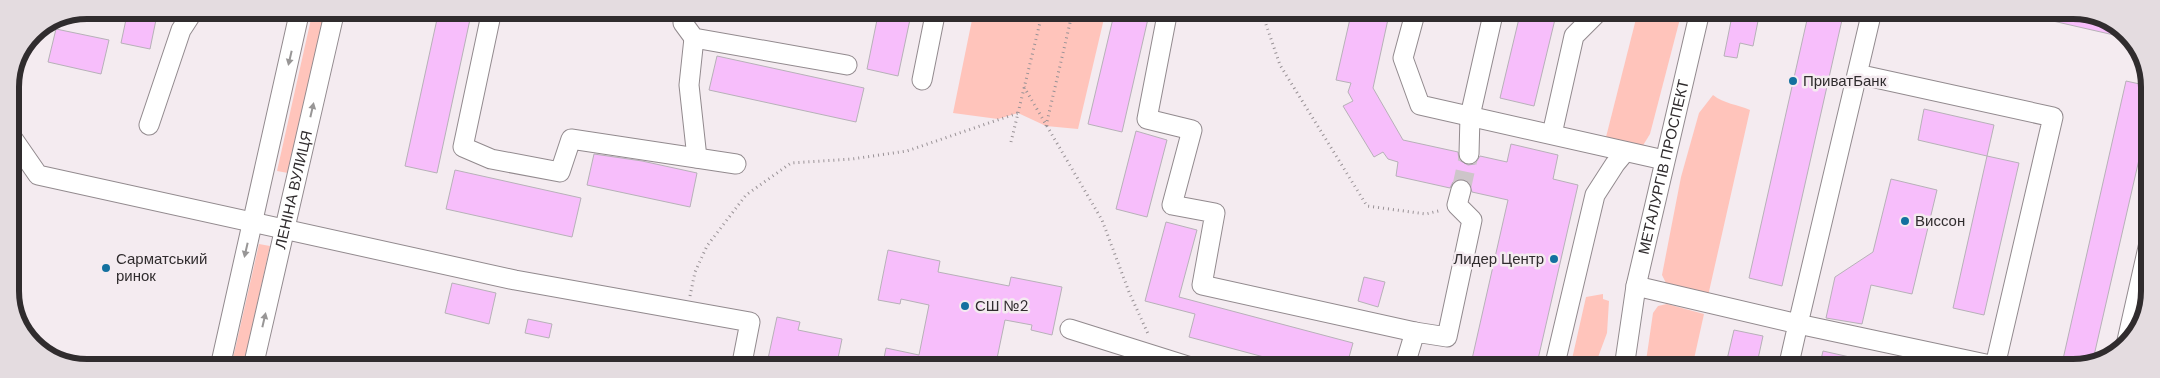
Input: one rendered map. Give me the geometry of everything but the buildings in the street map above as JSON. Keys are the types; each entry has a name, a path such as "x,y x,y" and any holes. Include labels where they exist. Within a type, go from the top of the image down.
{"street":[{"path":"149,125 181,30 188,19"},
{"path":"222,359 298,19"},
{"name":"ЛЕНІНА ВУЛИЦЯ","path":"255,359 333,19"},
{"path":"490,19 463,147 491,159 560,172 571,139 736,164"},
{"path":"684,19 683,23 694,38 689,85 697,158"},
{"path":"922,80 934,19"},
{"path":"1166,19 1147,119 1192,130 1172,205 1215,213 1202,285 1415,332 1447,337 1472,220 1459,198"},
{"path":"1414,19 1404,58 1420,105 1664,160"},
{"path":"1468,154 1470,116 1492,19"},
{"path":"1552,134 1574,36 1590,19"},
{"name":"МЕТАЛУРГІВ ПРОСПЕКТ","path":"1625,359 1636,286 1698,19"},
{"path":"1790,359 1870,19"},
{"path":"694,38 847,65"},
{"path":"1857,74 2053,117 1997,359"},
{"path":"19,148 38,175 515,280 750,322 743,359"},
{"path":"1556,359 1595,196 1615,164 1625,152"},
{"path":"2130,328 2141,280"},
{"path":"1636,286 1798,324 1962,359"},
{"name":"МЕТАЛУРГІВ ПРОСПЕКТ","path":"1615,359 1629,324"},
{"path":"1070,328 1165,359"},
{"path":"1407,359 1415,332"}],"path":[{"path":"1011,142 1041,19"},
{"path":"1046,126 1071,19"},
{"path":"1264,19 1280,65 1367,206 1426,214 1459,198"},
{"path":"1024,87 1102,220 1129,292 1159,357"},
{"path":"687,311 695,272 707,246 746,195 791,163 852,159 907,151 1018,113"}],"shaded area":[{"path":"311,19 323,19 288,173 277,171"},
{"path":"972,19 1104,19 1078,129 1046,126 1018,113 998,119 953,113"},
{"path":"1636,19 1680,19 1650,134 1642,147 1605,141"},
{"path":"1713,95 1750,110 1708,296 1668,287 1662,275 1681,177 1699,113"},
{"path":"259,244 270,246 245,359 233,359"},
{"path":"1603,294 1603,299 1609,301 1607,333 1597,359 1572,359 1586,297"},
{"path":"1667,304 1704,314 1694,359 1646,359 1653,313 1658,306"}],"tunnel":[{"path":"1461,190 1469,154"}],"place":[{"name":"ПриватБанк","path":"1793,81"},
{"name":"Виссон","path":"1905,221"},
{"name":"Лидер Центр","path":"1554,259"},
{"name":"Сарматський ринок","path":"106,268"},
{"name":"СШ №2","path":"965,306"}]}
